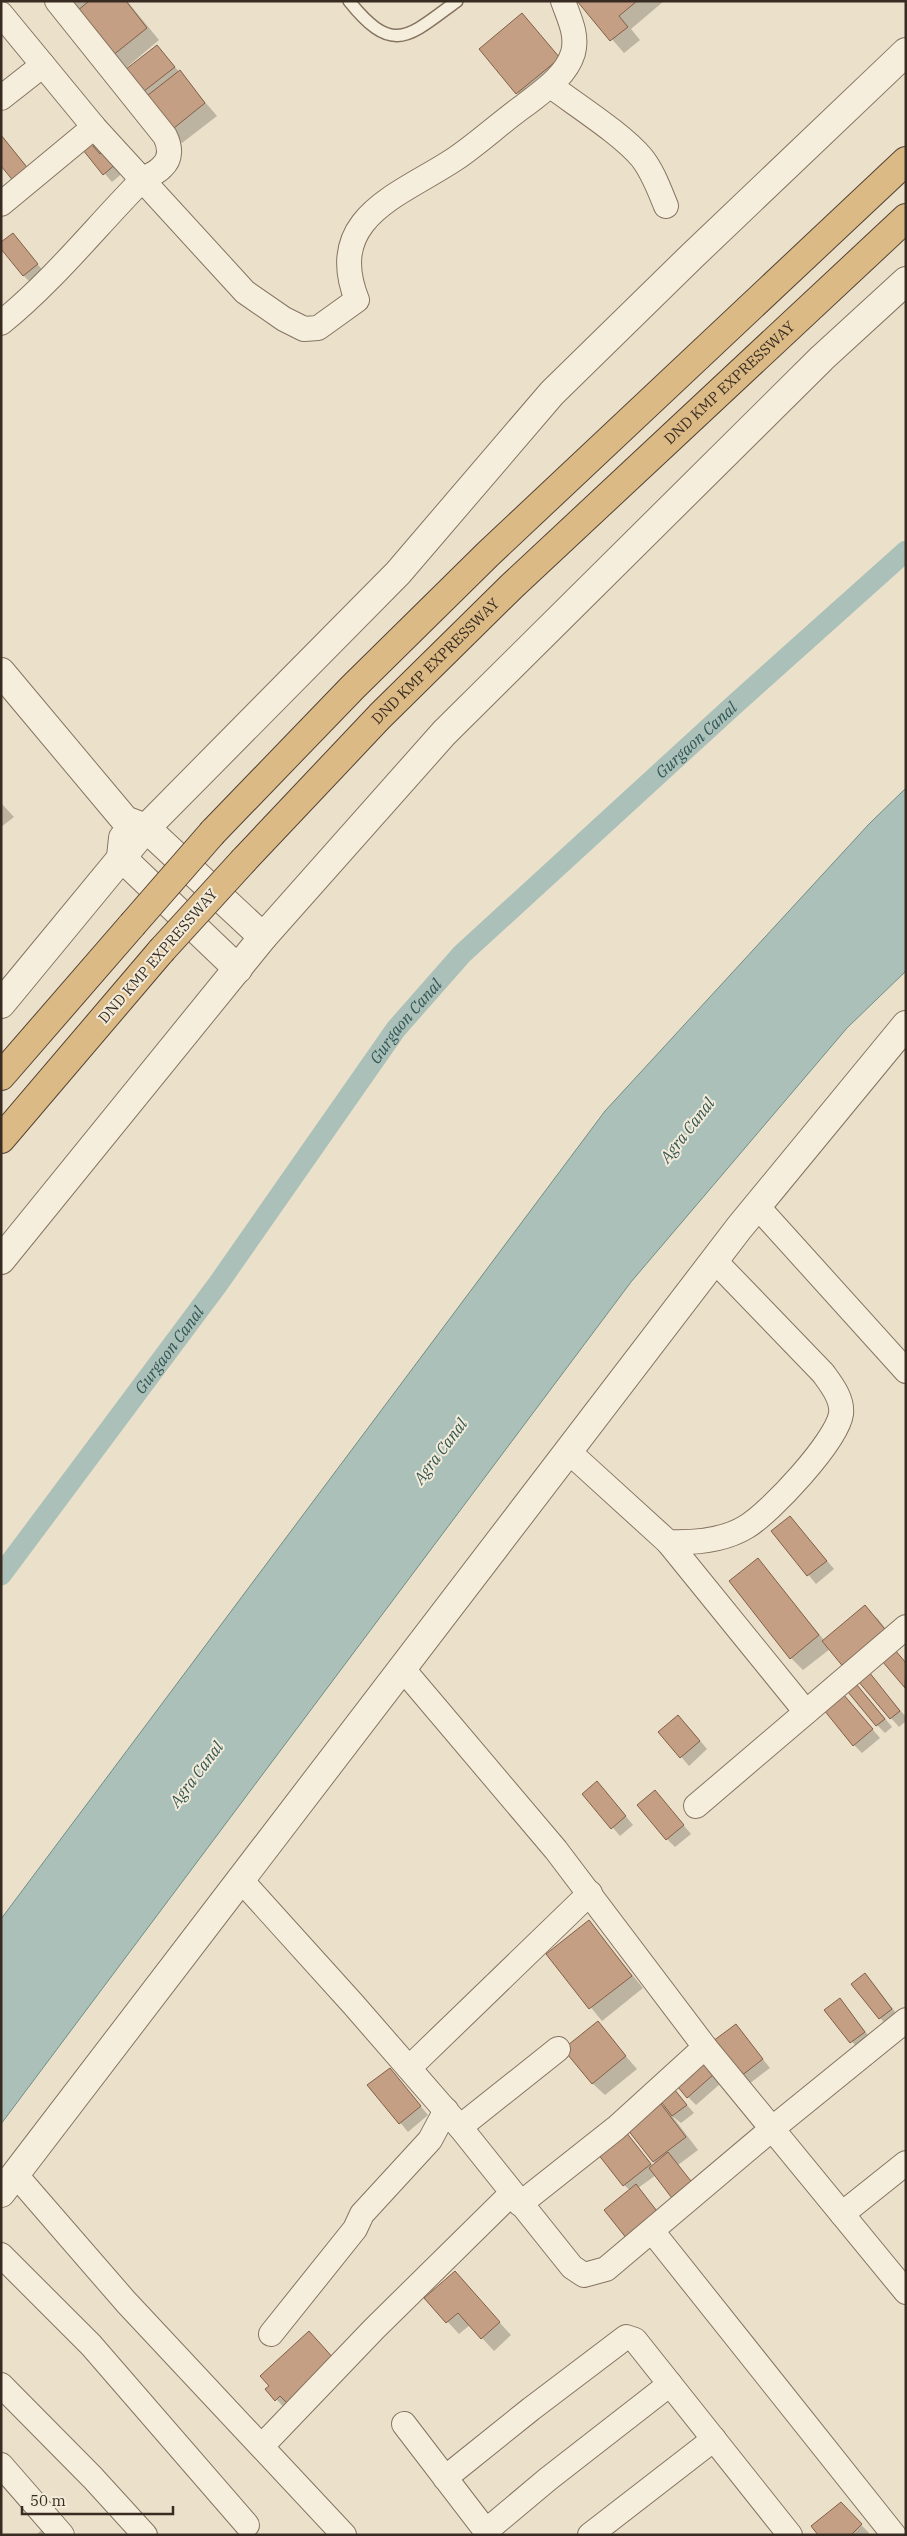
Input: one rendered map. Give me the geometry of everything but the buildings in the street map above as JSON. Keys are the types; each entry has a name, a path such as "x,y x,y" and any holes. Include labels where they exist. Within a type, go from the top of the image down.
{"highway":[{"path":"1,1076 213,832 353,687 488,554 906,161"},
{"name":"DND KMP EXPRESSWAY","path":"1,1139 161,952 244,860 380,716 512,586 906,218"}],"street":[{"path":"1,323 70,257 142,180 162,168 170,147 165,136 57,1"},
{"path":"1,14 94,127 245,292 284,319 304,329 318,328 357,300 352,286 349,259 351,248 367,216 397,192 456,158 551,86 568,65 575,39 563,1"},
{"path":"1,1004 121,857 135,824 398,573 552,393 685,262 906,52"},
{"path":"1,98 43,65"},
{"path":"551,86 642,157 656,181 666,206"},
{"path":"1,204 94,127"},
{"path":"1,1260 264,937 444,732 822,358 906,281"},
{"path":"1,672 135,824 264,937"},
{"path":"121,857 238,968"},
{"path":"344,2535 126,2302 8,2183 714,1260 906,1025"},
{"path":"757,1206 906,1371"},
{"path":"668,1542 690,1543 707,1540 745,1528 789,1490 824,1445 837,1425 841,1413 839,1400 823,1372 714,1260"},
{"path":"568,1451 668,1542 806,1712"},
{"path":"696,1806 906,1627"},
{"path":"402,1668 504,1787 590,1893 705,2047 906,2292"},
{"path":"240,1879 453,2119 572,2267 584,2275 606,2269 773,2128 906,2020"},
{"path":"409,2068 590,1893"},
{"path":"262,2446 374,2329 516,2199 616,2128 705,2047"},
{"path":"271,2334 350,2236 362,2214 430,2140 453,2119 558,2049"},
{"path":"842,2214 906,2163"},
{"path":"652,2231 894,2535"},
{"path":"1,2255 91,2345 247,2525"},
{"path":"445,2478 538,2403 626,2337 635,2340 790,2535"},
{"path":"404,2424 487,2533 548,2479 670,2384"},
{"path":"1,2386 93,2478 144,2535"},
{"path":"590,2535 714,2439"},
{"path":"1,2465 62,2535"},
{"path":"348,2535 356,2533 359,2535"}],"lane":[{"path":"349,1 366,23 375,30 396,36 409,33 457,1"}],"water":[{"name":"Agra Canal","path":"906,788 906,971 847,1028 631,1282 1,2124 1,1919 605,1111 869,824"}],"waterway":[{"name":"Gurgaon Canal","path":"1,1575 218,1284 396,1029 462,954 734,705 906,551"}]}
